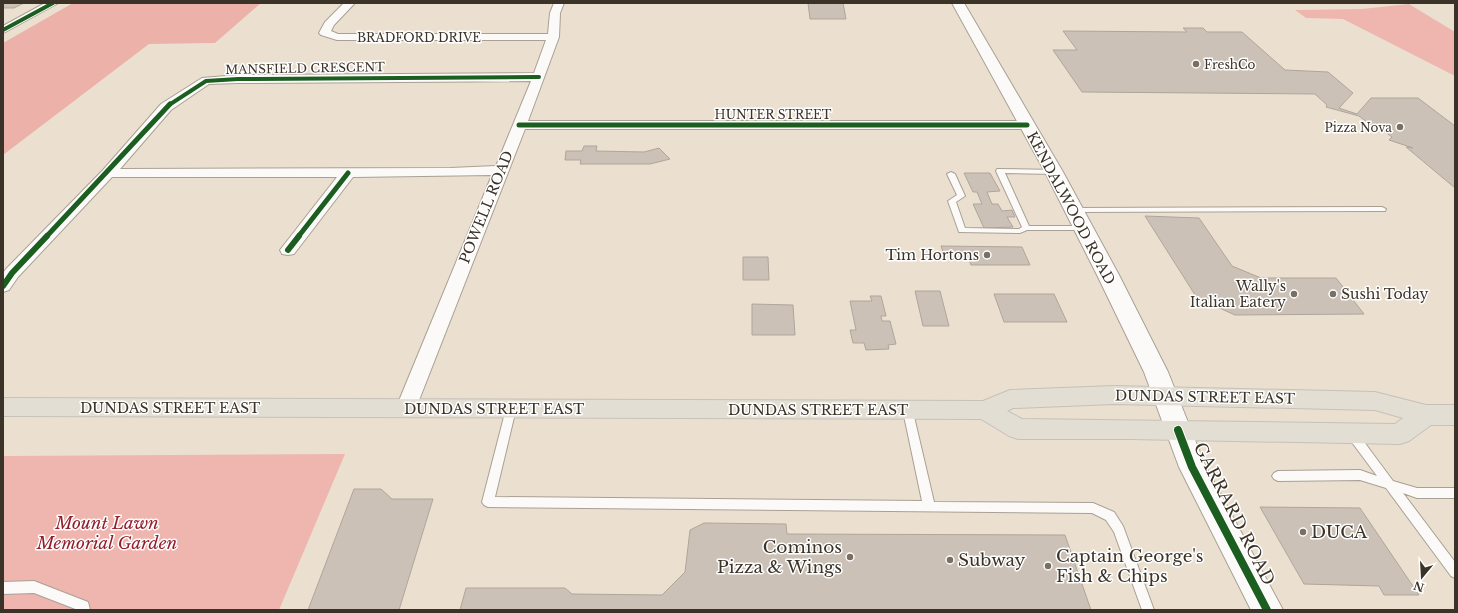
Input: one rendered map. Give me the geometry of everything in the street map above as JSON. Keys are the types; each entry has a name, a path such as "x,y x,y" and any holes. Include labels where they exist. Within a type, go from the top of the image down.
{"main road":[{"name":"DUNDAS STREET EAST","path":"3,407 908,411 985,410 1010,399 1114,395 1375,401 1426,415 1455,415"},
{"path":"985,410 1018,429 1400,434 1426,415"}],"street":[{"path":"3,30 53,3"},
{"name":"BRADFORD DRIVE","path":"350,3 329,24 325,33 337,37 553,37"},
{"name":"POWELL ROAD","path":"406,408 539,77 553,37 555,13 559,3"},
{"name":"KENDALWOOD ROAD","path":"958,3 1080,219 1156,372 1165,396"},
{"name":"MANSFIELD CRESCENT","path":"3,286 12,273 108,173 166,107 206,81 238,78 539,77"},
{"name":"HUNTER STREET","path":"520,125 1027,125"},
{"path":"108,173 348,173 501,170"},
{"path":"288,250 348,173"},
{"name":"GARRARD ROAD","path":"1165,396 1192,467 1267,610"}],"lane":[{"path":"1026,228 1000,171 1054,172"},
{"path":"951,174 961,196 952,201 962,230 1020,231 1026,228 1080,219 1382,209"},
{"path":"511,409 488,502 1093,508 1110,516 1119,530 1148,610"},
{"path":"908,411 929,507"},
{"path":"1352,433 1455,572"},
{"path":"1278,476 1360,475 1417,493 1455,494"},
{"path":"3,588 34,587 83,606 84,610"}],"green space":[{"path":"1409,4 1455,32 1455,76 1343,19 1306,18 1295,10 1362,9"},
{"name":"Mount Lawn Memorial Garden","path":"345,454 279,610 3,610 3,456"}],"shaded area":[{"path":"73,3 261,3 215,43 149,44 3,155 3,43"}],"building":[{"path":"3,3 24,3 14,8 3,8"},
{"path":"808,3 843,3 846,19 810,19"},
{"path":"1183,28 1203,28 1207,32 1242,32 1285,70 1328,72 1353,93 1339,108 1357,114 1371,98 1418,98 1455,126 1455,188 1406,147 1413,148 1389,140 1392,137 1359,116 1326,107 1327,105 1315,94 1082,92 1053,50 1077,50 1063,31 1187,32"},
{"path":"584,146 597,146 596,151 644,152 659,148 670,159 650,164 580,164 581,160 565,160 566,151 582,151"},
{"path":"964,173 990,173 1000,191 987,192 992,204 998,204 1002,211 1012,210 1015,217 1007,217 1013,227 984,228 973,204 982,204 977,192 973,192"},
{"path":"1145,216 1199,218 1232,266 1261,278 1336,278 1364,314 1235,315 1197,298"},
{"path":"941,246 1022,247 1030,265 971,265 966,252 943,252"},
{"path":"743,257 768,257 769,280 743,280"},
{"path":"915,291 940,291 949,326 923,326"},
{"path":"994,294 1054,294 1067,322 1004,322"},
{"path":"870,296 881,296 886,316 881,316 882,321 890,321 896,344 888,345 889,349 866,350 864,343 853,343 850,330 856,330 850,301 872,301"},
{"path":"752,304 793,305 795,335 752,335"},
{"path":"354,489 381,489 392,499 433,499 399,610 308,610"},
{"path":"1260,507 1360,508 1419,595 1384,595 1379,586 1304,584"},
{"path":"704,523 786,524 787,534 1065,535 1091,610 460,610 466,588 565,588 572,594 662,595 685,572 690,530"}],"cycle path":[{"path":"3,30 53,3"},
{"path":"3,286 12,273 108,173 166,107 206,81 238,79 539,77"},
{"path":"519,125 1027,125"},
{"path":"288,250 348,173"},
{"path":"1178,430 1192,467 1267,610"}],"place":[{"name":"FreshCo","path":"1196,64"},
{"name":"Pizza Nova","path":"1400,127"},
{"name":"Tim Hortons","path":"987,255"},
{"name":"Wally's Italian Eatery","path":"1294,294"},
{"name":"Sushi Today","path":"1333,294"},
{"name":"DUCA","path":"1303,532"},
{"name":"Cominos Pizza & Wings","path":"850,557"},
{"name":"Subway","path":"950,560"},
{"name":"Captain George's Fish & Chips","path":"1048,566"}]}
